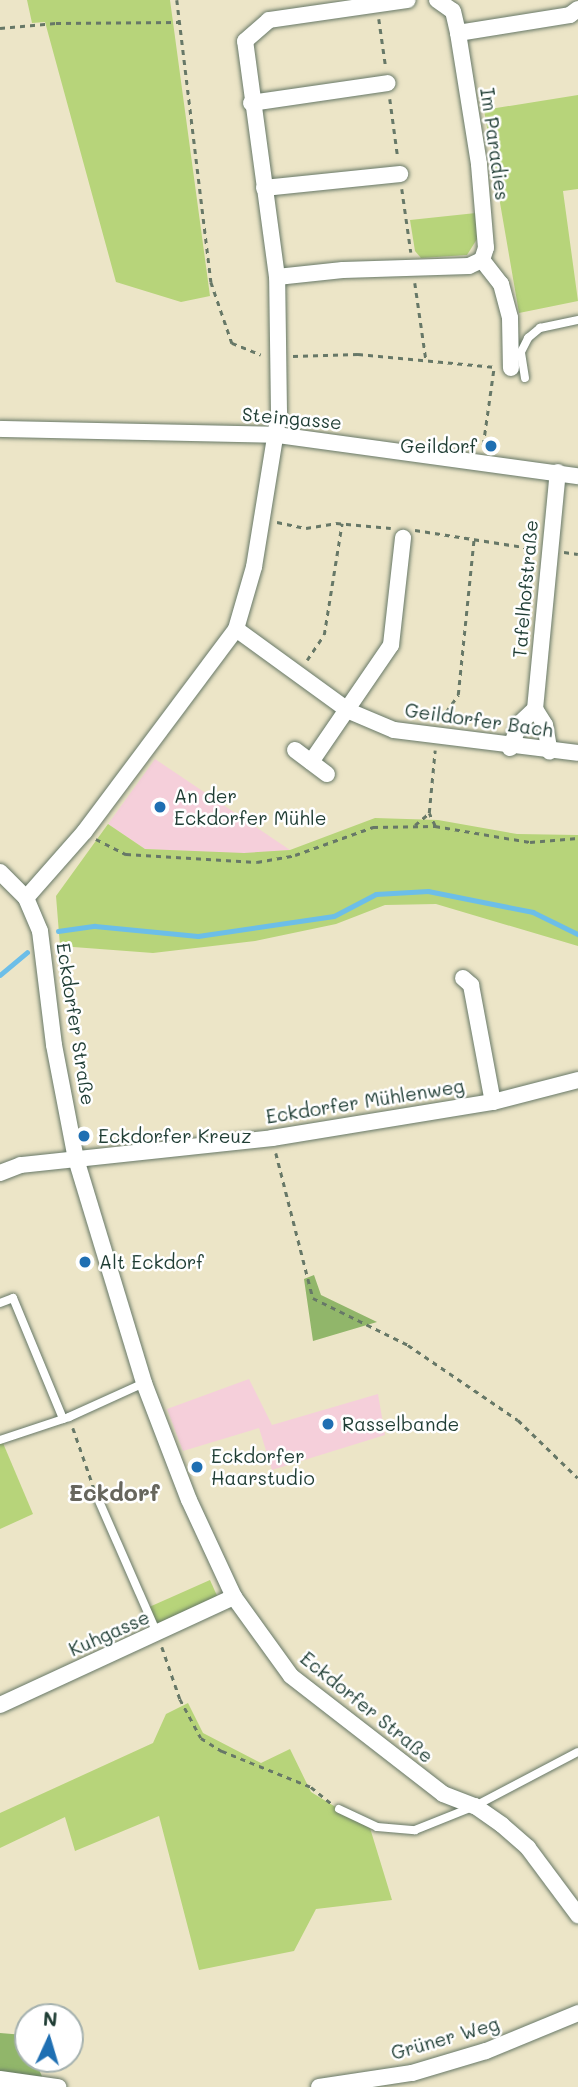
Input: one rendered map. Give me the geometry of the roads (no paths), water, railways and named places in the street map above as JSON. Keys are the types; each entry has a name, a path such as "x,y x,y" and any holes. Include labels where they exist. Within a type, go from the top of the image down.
{"street":[{"path":"0,872 26,898 85,831 236,629 265,519 277,435 277,277 244,55 245,41 253,30 269,20 408,0"},
{"name":"Im Paradies","path":"437,0 453,11 458,33 479,164 486,248 482,260"},
{"path":"458,33 570,15 578,9"},
{"path":"251,103 388,83"},
{"path":"264,188 400,174"},
{"path":"277,277 344,270 469,266 482,260 501,284 510,318 511,368"},
{"name":"Steingasse","path":"0,429 277,435 578,476"},
{"name":"Tafelhofstraße","path":"551,752 545,725 535,709 558,472"},
{"path":"312,762 349,711 391,645 403,538"},
{"name":"Geildorfer Bach","path":"236,629 349,711 394,730 510,748 578,754"},
{"path":"510,748 520,723 535,709"},
{"path":"295,750 327,774"},
{"name":"Eckdorfer Straße","path":"26,898 40,932 54,1045 76,1159 144,1383 189,1500 234,1597 291,1676 443,1794 475,1806 528,1848 578,1914"},
{"name":"Eckdorfer Mühlenweg","path":"463,978 471,985 493,1102"},
{"name":"Eckdorfer Mühlenweg","path":"0,1173 21,1165 272,1138 493,1102 578,1080"},
{"name":"Kuhgasse","path":"0,1704 158,1635 234,1597"},
{"name":"Grüner Weg","path":"319,2087 412,2073 485,2051 578,2013"},
{"path":"0,2079 58,2087"}],"lane":[{"path":"525,378 522,352 528,338 540,328 578,320"},
{"path":"0,1303 13,1298 66,1418"},
{"path":"0,1440 66,1418 144,1383"},
{"path":"99,1501 158,1635"},
{"path":"339,1809 377,1827 415,1830 475,1806 578,1752"}],"waterway":[{"name":"Geildorfer Bach","path":"58,931 95,926 198,936 334,916 376,894 428,891 533,912 578,934"},
{"path":"0,975 27,952"}],"place":[{"name":"Geildorf","path":"491,446"},
{"name":"An der Eckdorfer Mühle","path":"160,807"},
{"name":"Eckdorfer Kreuz","path":"84,1136"},
{"name":"Alt Eckdorf","path":"85,1262"},
{"name":"Rasselbande","path":"328,1424"},
{"name":"Eckdorfer Haarstudio","path":"197,1467"}],"district":[{"name":"Eckdorf","path":"114,1492"}]}
